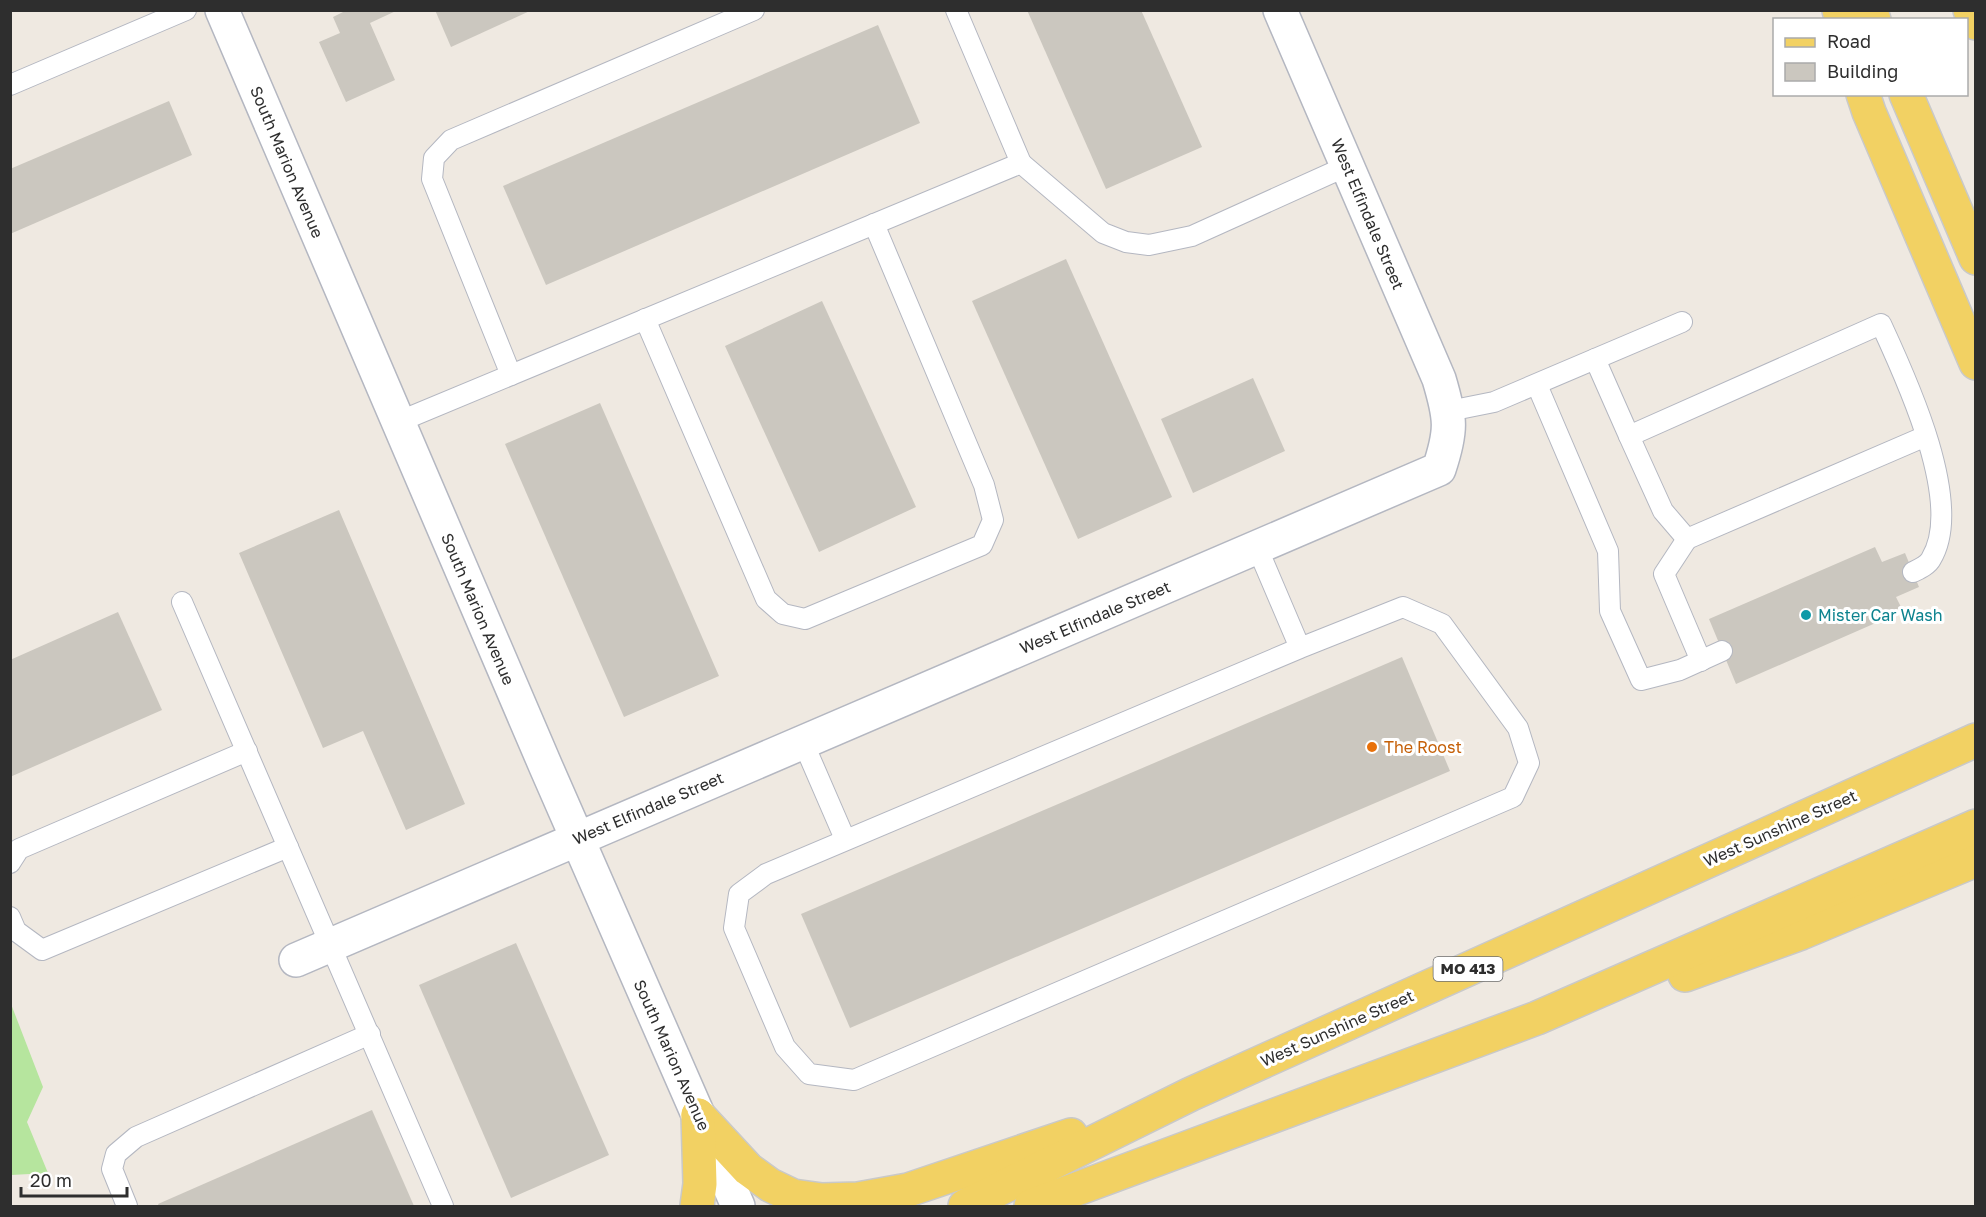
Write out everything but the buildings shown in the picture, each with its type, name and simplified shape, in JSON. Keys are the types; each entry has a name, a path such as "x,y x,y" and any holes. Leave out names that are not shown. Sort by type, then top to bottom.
{"main road":[{"path":"1970,10 1976,23"},
{"path":"1864,96 1976,363"},
{"path":"1907,96 1976,258"},
{"name":"West Sunshine Street","path":"965,1206 1191,1094 1976,740"},
{"path":"1031,1206 1537,1018 1976,826"},
{"path":"1537,1018 1689,974 1801,933 1976,861"},
{"path":"698,1114 748,1168 770,1185 793,1196 822,1200 858,1199 908,1190 1191,1094"},
{"path":"697,1206 700,1174 698,1114"}],"street":[{"name":"South Marion Avenue","path":"222,10 577,839 738,1206"},
{"name":"West Elfindale Street","path":"296,960 1439,469 1448,442 1449,411 1440,380 1280,10"}],"lane":[{"path":"10,85 186,10"},
{"path":"511,375 432,179 434,158 451,140 754,10"},
{"path":"956,10 1021,164 1103,233 1126,242 1149,245 1192,236 1347,166"},
{"path":"398,422 1021,164"},
{"path":"645,319 766,599 783,614 806,619 982,545 993,520 984,485 874,224"},
{"path":"1449,411 1494,402 1682,322"},
{"path":"1629,436 1881,324 1907,381 1926,436 1941,499 1941,534 1931,561 1913,573"},
{"path":"1595,359 1663,511 1687,539"},
{"path":"1537,385 1608,551 1610,611 1641,680 1680,670 1722,651"},
{"path":"1701,661 1664,574 1687,539 1926,436"},
{"path":"1257,547 1300,648"},
{"path":"182,602 443,1206"},
{"path":"1403,607 1442,624 1518,728 1529,763 1513,797 854,1080 809,1074 785,1047 734,928 739,894 766,874 845,839 1300,648 1403,607"},
{"path":"803,742 845,839"},
{"path":"10,863 19,849 246,751"},
{"path":"10,916 16,931 42,950 288,847"},
{"path":"127,1206 112,1169 116,1154 136,1137 370,1034"}],"green space":[{"path":"11,1004 43,1087 27,1122 48,1173 11,1175"}],"place":[{"name":"Mister Car Wash","path":"1806,615"},
{"name":"The Roost","path":"1372,747"}]}
